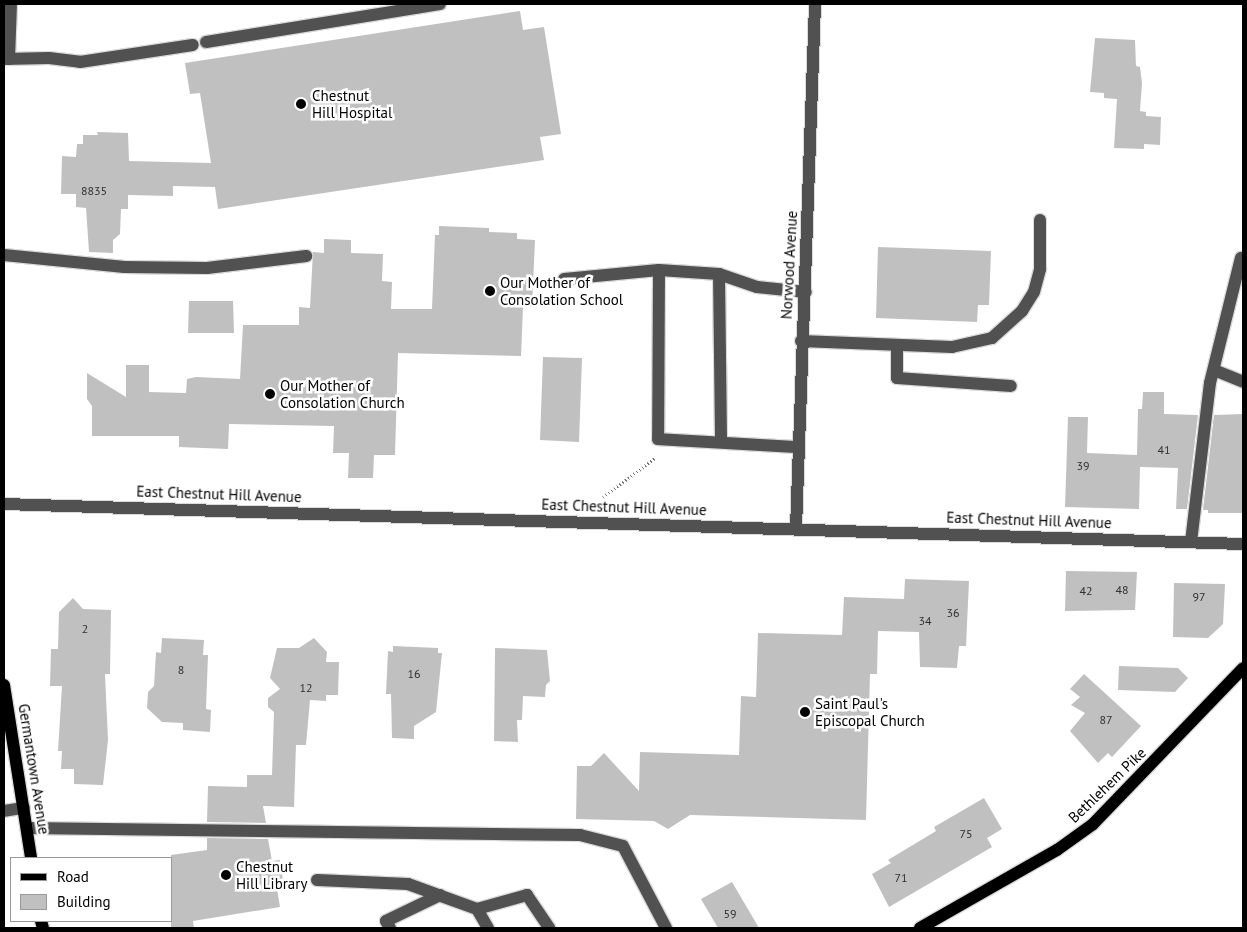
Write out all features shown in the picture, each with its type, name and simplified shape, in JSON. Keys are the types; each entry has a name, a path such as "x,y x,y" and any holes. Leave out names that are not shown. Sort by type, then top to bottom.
{"main road":[{"name":"Bethlehem Pike","path":"920,928 1056,850 1093,824 1243,668"},
{"name":"Germantown Avenue","path":"4,685 32,857"}],"street":[{"path":"10,4 6,59 49,58 80,62 193,45"},
{"path":"206,42 402,7 440,4"},
{"name":"Norwood Avenue","path":"796,528 801,341 806,292 815,4"},
{"path":"801,341 897,345 971,344 992,338 1008,326 1034,292 1040,269 1040,220"},
{"path":"4,255 124,267 198,268 306,256"},
{"path":"1191,542 1214,370 1241,258"},
{"path":"564,279 659,270 719,274 757,287 806,292"},
{"path":"659,270 658,439 721,440 798,447"},
{"path":"719,274 721,440"},
{"path":"897,345 896,378 1012,386"},
{"path":"1214,370 1243,382"},
{"name":"East Chestnut Hill Avenue","path":"4,504 796,528 1243,544"},
{"path":"4,811 24,808"},
{"path":"27,828 580,834 623,846 666,928"},
{"path":"317,880 408,884 477,909 527,895 549,928"},
{"path":"390,928 386,921 440,895"},
{"path":"477,909 488,928"}],"path":[{"path":"603,497 680,440"}],"building":[{"path":"520,11 523,30 544,27 561,134 540,137 544,160 218,209 215,187 173,186 173,196 128,195 128,209 121,209 120,234 113,240 113,253 89,252 86,208 76,207 76,194 61,194 62,156 76,157 77,144 83,144 83,135 98,135 97,132 128,133 129,161 211,163 200,93 190,94 185,63"},
{"path":"1095,38 1135,40 1136,66 1140,67 1142,83 1140,111 1146,112 1146,116 1161,117 1160,145 1144,144 1144,149 1114,148 1117,99 1104,98 1104,93 1090,92"},
{"path":"439,226 489,228 489,232 517,233 517,239 535,240 532,307 523,307 521,356 398,353 395,455 374,455 373,478 348,478 349,453 333,453 334,426 229,424 228,449 179,447 179,436 92,436 92,406 87,399 87,373 126,397 126,365 149,365 149,392 186,393 187,379 196,377 240,379 243,325 299,325 299,307 310,308 313,252 324,253 324,239 351,240 351,253 383,254 382,281 392,282 391,309 432,309 435,235 439,235"},
{"path":"878,247 991,251 989,305 978,305 977,322 876,318"},
{"path":"189,301 233,301 234,333 188,333"},
{"path":"543,357 582,358 579,442 540,440"},
{"path":"1143,392 1164,392 1164,414 1198,415 1187,509 1176,509 1178,468 1140,467 1139,509 1065,507 1068,417 1088,417 1087,453 1137,455 1138,409 1142,409"},
{"path":"1243,414 1243,513 1208,513 1208,510 1203,510 1214,415"},
{"path":"1066,571 1137,572 1135,610 1065,611"},
{"name":"Saint Paul's Episcopal Church","path":"905,579 969,581 966,646 959,646 957,668 920,667 919,632 878,631 877,674 870,674 866,820 690,815 668,829 654,821 576,819 577,766 591,766 604,753 639,791 640,752 739,755 741,696 756,697 758,633 842,635 844,597 904,599"},
{"path":"1174,583 1225,584 1223,624 1208,638 1173,637"},
{"path":"73,598 83,609 111,610 110,674 105,674 108,740 103,785 74,784 74,769 61,769 62,751 58,751 62,686 50,686 51,649 58,649 59,612"},
{"path":"162,638 204,640 203,655 208,655 206,709 211,710 210,732 183,730 183,723 162,722 147,708 148,692 154,686 156,652 161,653"},
{"path":"314,638 327,652 326,662 339,662 338,695 326,695 326,701 310,700 306,745 296,745 294,807 263,806 266,823 207,822 208,786 247,787 247,775 272,775 274,712 268,707 268,698 280,689 270,678 277,648 299,648"},
{"path":"393,646 438,648 438,653 442,653 436,712 414,726 414,739 392,738 391,694 386,694 388,651 393,652"},
{"path":"495,648 547,650 550,681 546,685 545,697 523,696 522,720 517,720 518,742 494,741"},
{"path":"1119,666 1178,668 1188,678 1175,692 1118,690"},
{"path":"1084,674 1141,726 1112,757 1108,753 1098,763 1070,731 1085,713 1071,705 1080,697 1070,689"},
{"path":"984,798 1002,829 987,838 992,847 889,907 872,874 891,863 888,860 936,831 934,827"},
{"name":"Chestnut Hill Library","path":"207,838 268,839 272,861 280,860 284,888 277,889 280,907 193,921 194,928 171,928 171,855 207,850"},
{"path":"732,882 759,928 718,928 701,899"}],"place":[{"name":"Chestnut Hill Hospital","path":"301,104"},
{"name":"Our Mother of Consolation School","path":"490,291"},
{"name":"Our Mother of Consolation Church","path":"270,394"},
{"name":"Saint Paul's Episcopal Church","path":"805,712"},
{"name":"Chestnut Hill Library","path":"226,875"}]}
